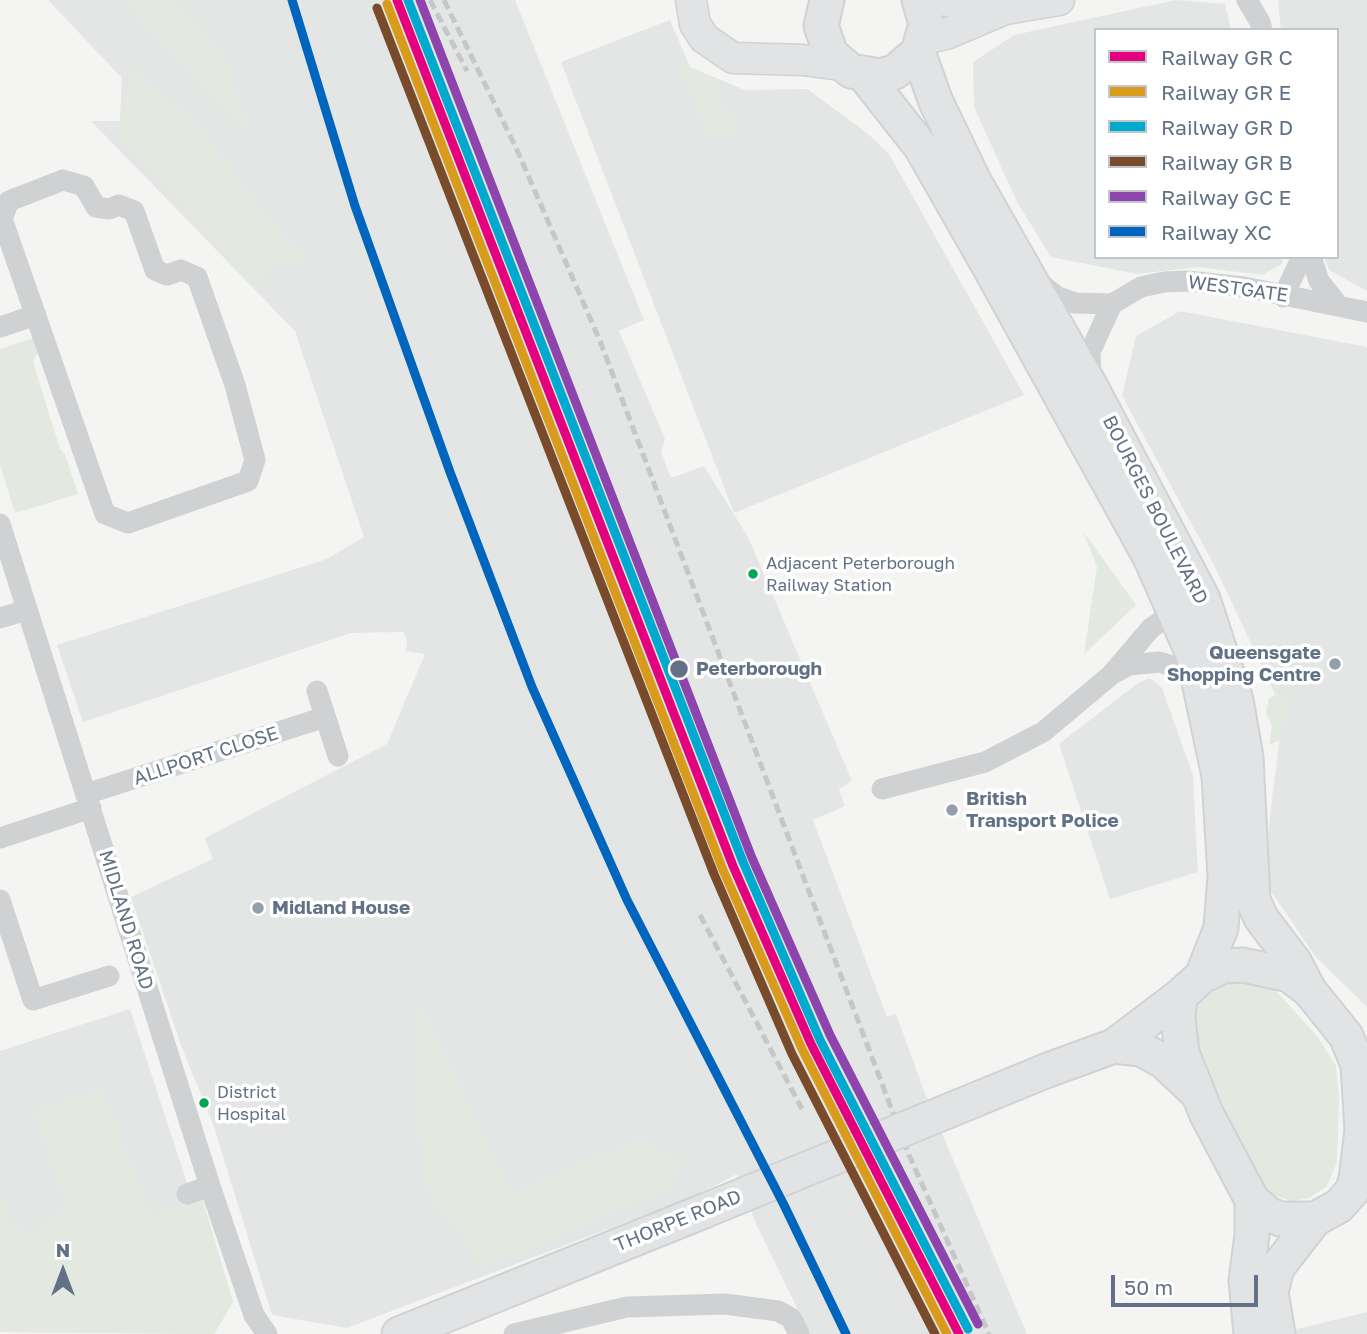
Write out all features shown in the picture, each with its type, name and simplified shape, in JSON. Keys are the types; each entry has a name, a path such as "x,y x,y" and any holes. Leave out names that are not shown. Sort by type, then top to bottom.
{"main road":[{"name":"BOURGES BOULEVARD","path":"919,0 926,24 921,46 936,102 975,183 1092,389 1203,599 1236,699 1246,757 1253,900 1261,918 1295,963 1309,990"},
{"name":"BOURGES BOULEVARD","path":"824,13 827,48 853,71 921,147 1130,520 1193,654 1219,776 1225,876 1221,928 1191,986"},
{"path":"853,71 895,72 921,46"},
{"path":"1278,1334 1270,1292 1277,1268 1340,1208 1352,1191 1359,1163 1362,1101 1358,1065 1346,1036 1309,990 1289,975 1243,965 1223,966 1191,986 1178,1035 1196,1091 1252,1200 1268,1214 1280,1219 1340,1208"},
{"name":"THORPE ROAD","path":"399,1334 1048,1070 1114,1046 1191,986"},
{"path":"1114,1046 1142,1049 1163,1061 1196,1091"},
{"path":"1251,1334 1246,1280 1252,1235 1252,1200"}],"street":[{"path":"691,0 695,24 704,38 733,58 760,61 803,60 853,71"},
{"path":"939,0 1006,9"},
{"path":"921,46 1006,9 1059,0"},
{"path":"1247,0 1262,28"},
{"path":"760,61 824,13"},
{"path":"63,180 84,186 96,207 109,209 119,205 134,211 155,270 167,275 181,270 197,277 234,385 255,460 248,481 128,523 105,514 36,315 2,219 4,197 63,180"},
{"path":"1283,297 1301,259"},
{"path":"1312,259 1319,281 1338,304"},
{"path":"1026,274 1058,297 1075,303 1112,304 1090,352 1092,389"},
{"name":"WESTGATE","path":"1112,304 1142,287 1164,282 1188,281 1244,287 1367,312"},
{"path":"0,327 36,315"},
{"name":"MIDLAND ROAD","path":"0,524 252,1324 267,1334"},
{"path":"0,618 27,610"},
{"path":"882,789 927,780 994,757 1043,732 1111,675 1151,628 1174,612 1204,623 1217,637"},
{"path":"1111,675 1129,665 1159,662 1180,668 1200,687"},
{"path":"317,691 338,756"},
{"name":"ALLPORT CLOSE","path":"0,838 89,801 325,717"},
{"path":"0,900 33,1000 109,976"},
{"path":"187,1194 210,1186"},
{"path":"514,1334 627,1307 726,1304 778,1311 795,1326"}],"shaded area":[{"path":"48,0 515,0 644,320 619,331 665,439 661,452 671,478 704,466 748,537 852,781 839,789 845,806 813,820 887,1017 896,1014 924,1091 1027,1334 810,1334 756,1224 737,1174 697,1195 347,1328 272,1315 213,1124 182,1048 131,897 213,859 205,838 387,744 425,654 406,651 404,632 351,633 83,722 57,645 327,559 364,537 295,331 91,121 120,121 122,78"},
{"path":"121,0 173,0 224,53 251,138"},
{"path":"1176,0 1225,4 1231,28 1094,28 1094,259 1282,259 1282,264 1262,275 1198,267 1137,274 1051,257 1017,202 974,107 973,62 1014,35"},
{"path":"1278,0 1367,0 1367,291 1329,270 1325,259 1339,259 1339,28 1281,28"},
{"path":"670,20 690,67 745,90 807,89 867,133 889,154 1024,395 734,513 561,62"},
{"path":"684,60 689,68 718,82 723,105 743,129 710,140 679,66"},
{"path":"133,70 192,117 280,232 310,261 276,263 257,284 118,139"},
{"path":"1180,311 1367,347 1367,1007 1315,956 1267,885 1269,825 1283,711 1214,565 1122,396 1136,336"},
{"path":"33,338 38,352 33,362 60,449 65,454 78,494 15,513 0,464 0,349"},
{"path":"1083,531 1136,605 1084,654 1097,567"},
{"path":"1150,678 1162,688 1193,775 1198,872 1110,899 1059,744 1138,683"},
{"path":"1280,693 1289,696 1281,740 1269,745 1272,725 1266,713 1269,698"},
{"path":"1224,980 1266,980 1318,1037 1336,1066 1339,1097 1337,1162 1327,1186 1309,1198 1292,1201 1272,1195 1259,1181 1198,1059 1191,1006 1198,994"},
{"path":"423,1007 511,1192 642,1138 681,1162 672,1187 483,1269 462,1233 432,1206 417,1127 416,1010"},
{"path":"130,1009 188,1186 202,1198 233,1302 214,1334 0,1332 0,1051"},
{"path":"103,1089 151,1216 202,1198 233,1302 214,1334 0,1332 0,1189 11,1224 20,1222 24,1233 47,1226 44,1216 66,1209 35,1111"},
{"path":"1367,1312 1367,1334 1290,1334 1289,1331"}],"railway":[{"path":"430,0 467,71"},
{"path":"444,0 517,150 600,341 909,1155 989,1334"},
{"path":"700,915 802,1109"}],"transit line":[{"path":"397,0 733,866 811,1044 959,1334"},
{"path":"408,0 743,862 820,1040 968,1329"},
{"path":"420,0 752,858 830,1035 978,1324"},
{"path":"387,4 723,870 802,1049 947,1334"},
{"path":"377,8 714,874 792,1054 935,1334"}],"rail line":[{"name":"XC","path":"292,0 355,206 450,472 532,687 627,900 784,1205 846,1334"}],"place":[{"name":"Adjacent Peterborough Railway Station","path":"753,574"},
{"name":"Queensgate Shopping Centre","path":"1335,664"},
{"name":"Peterborough","path":"679,669"},
{"name":"British Transport Police","path":"952,810"},
{"name":"Midland House","path":"258,908"},
{"name":"District Hospital","path":"204,1103"}]}
